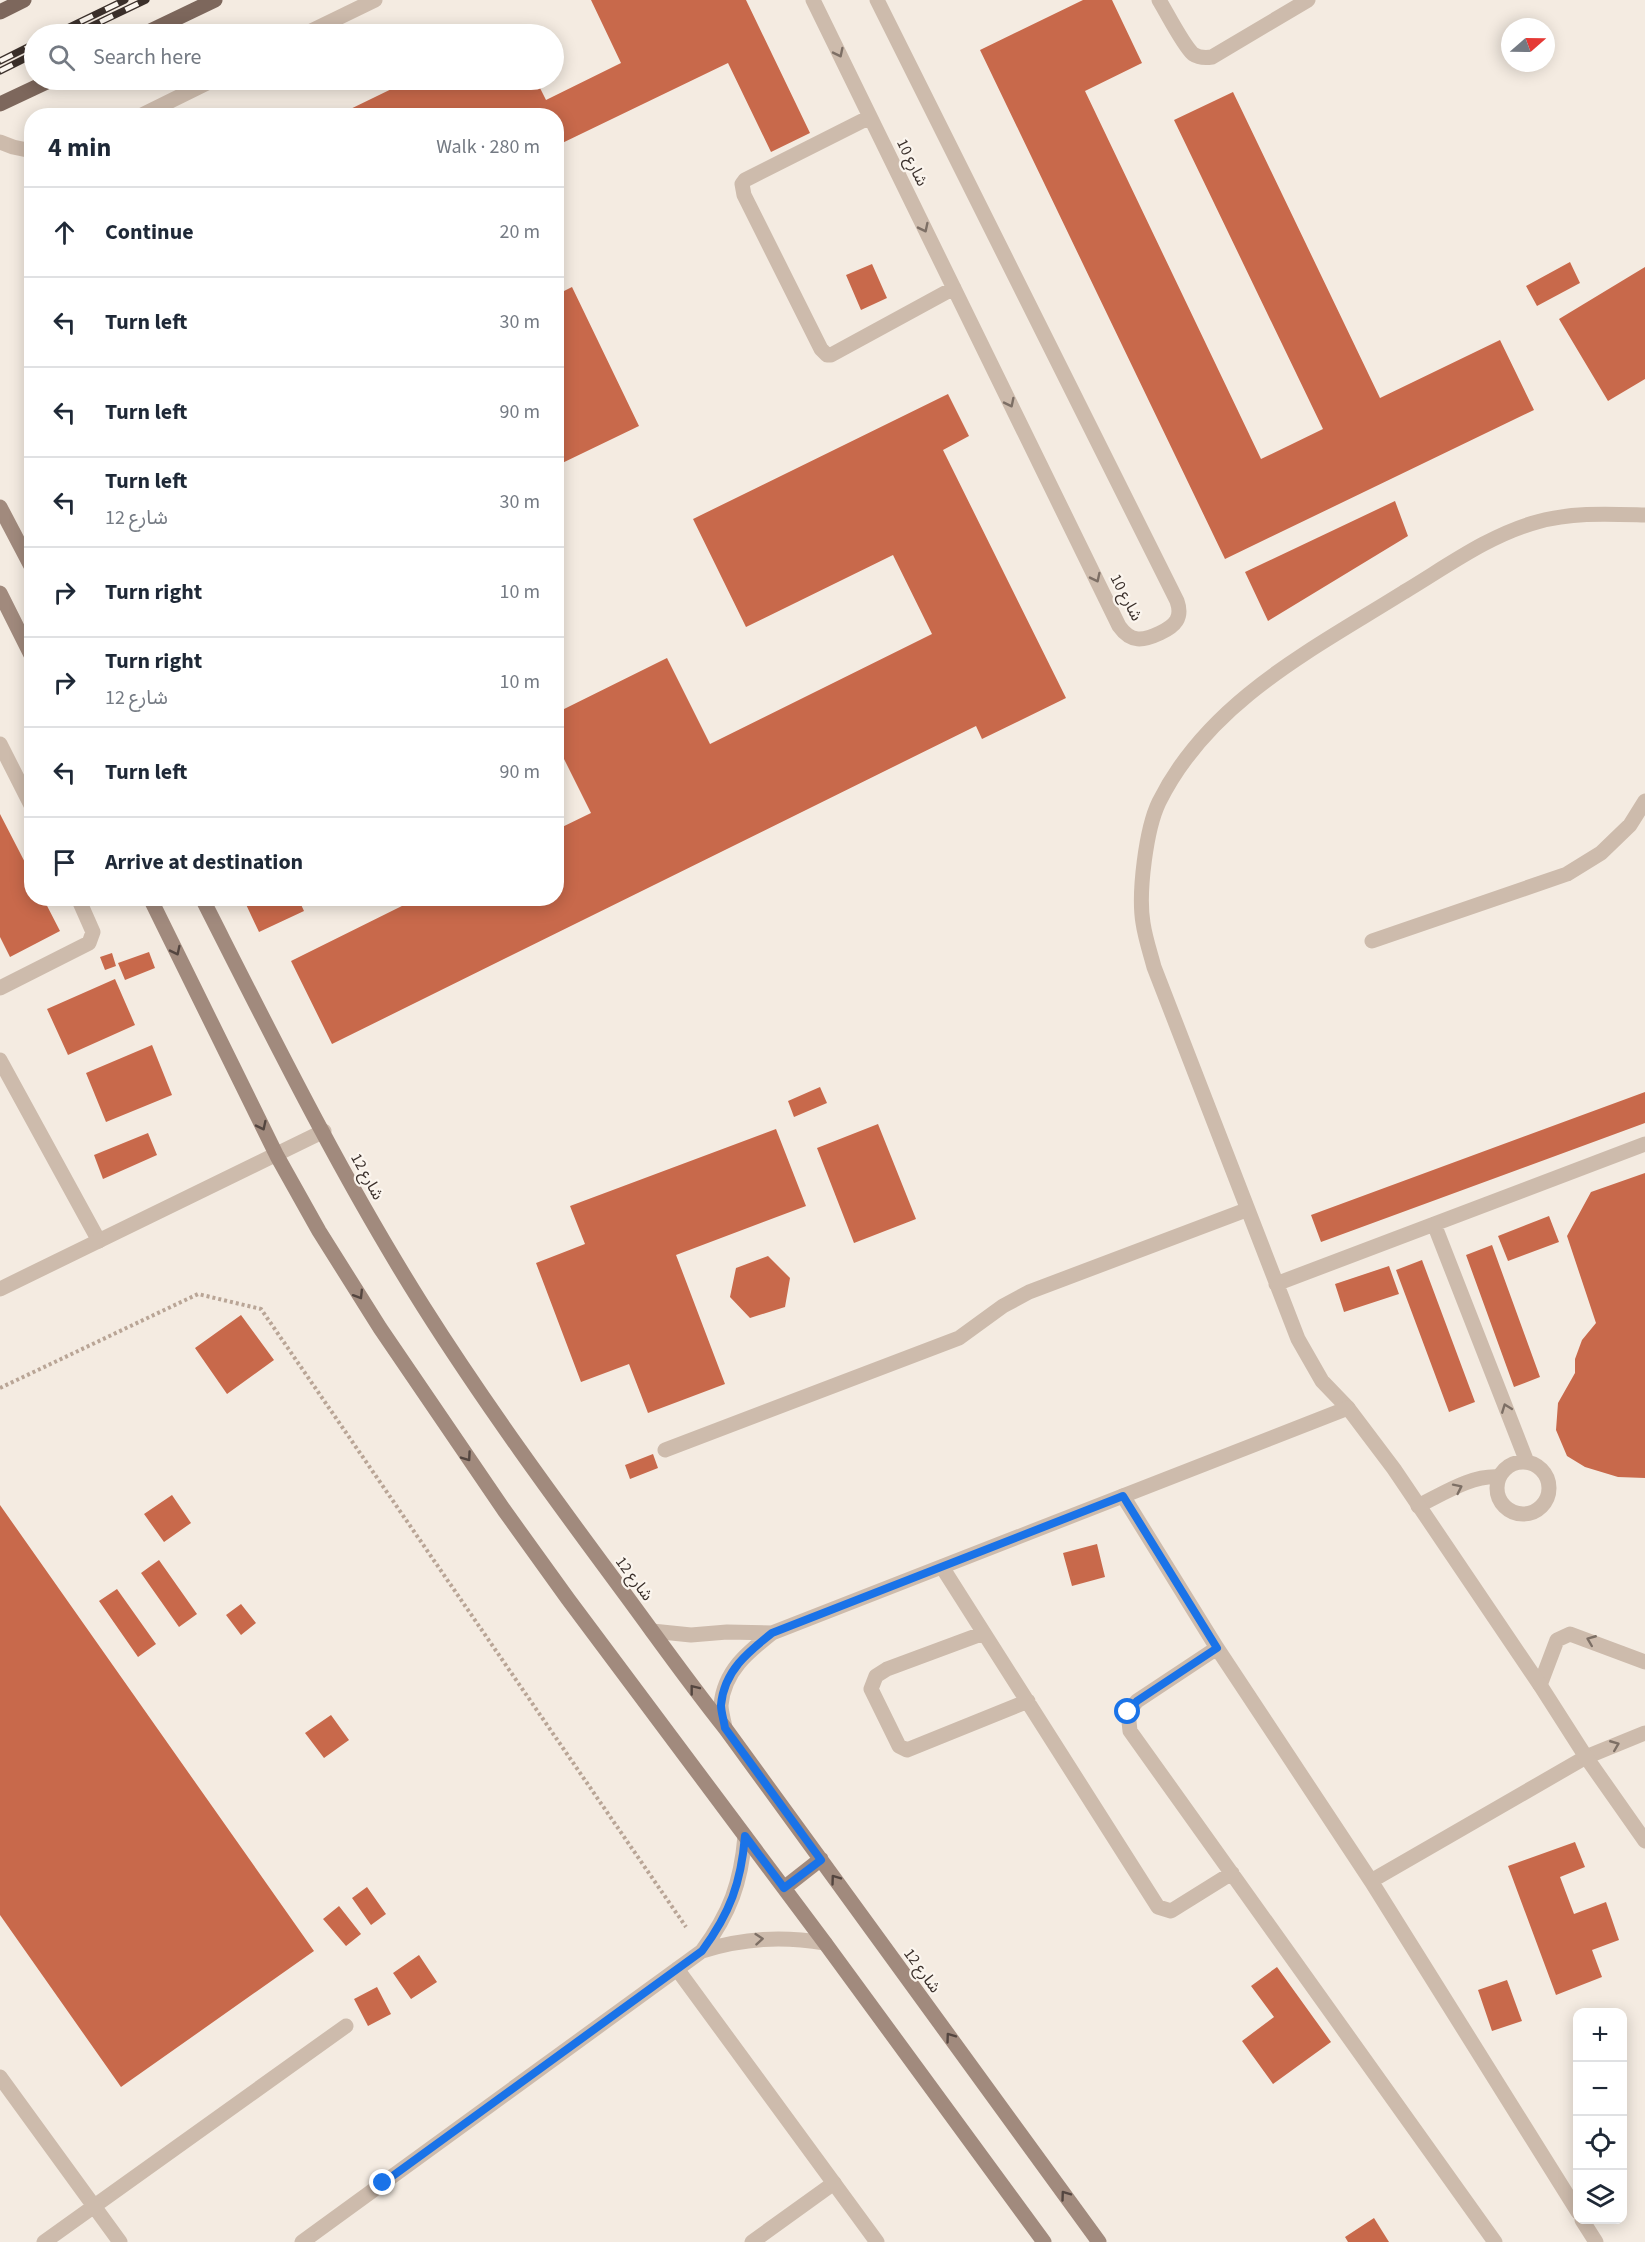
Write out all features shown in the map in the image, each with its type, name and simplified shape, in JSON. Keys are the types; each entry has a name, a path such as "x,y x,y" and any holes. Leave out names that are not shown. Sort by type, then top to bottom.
{"main road":[{"path":"0,12 24,0"},
{"path":"165,24 215,0"},
{"path":"0,104 30,90"}],"street":[{"path":"326,24 375,0"},
{"name":"شارع 10","path":"813,0 1119,626 1130,638 1145,640 1174,625 1179,618 1180,609 1177,601 877,0"},
{"path":"1159,0 1187,46 1193,54 1202,58 1212,57 1308,0"},
{"path":"165,108 196,90"},
{"path":"870,117 750,177 742,184 744,195 826,355 831,356 954,288"},
{"path":"0,141 24,149"},
{"path":"0,507 24,553"},
{"path":"1645,515 1591,513 1536,522 1485,543 1279,669 1228,711 1188,754 1158,804 1143,861 1142,921 1154,967 1246,1210 1308,1360 1322,1381 1348,1408 1395,1469 1586,1757 1645,1841"},
{"path":"0,593 24,641"},
{"path":"0,744 24,791"},
{"path":"1372,941 1567,874 1601,853 1630,825 1645,801"},
{"path":"0,988 89,943 93,932 82,906"},
{"path":"154,906 277,1156 319,1231 380,1328 454,1438 568,1599 825,1942 1044,2242"},
{"name":"شارع 12","path":"206,906 364,1206 422,1305 485,1401 551,1495 677,1667 725,1728 1099,2242"},
{"path":"0,1059 99,1241"},
{"path":"0,1289 277,1156 324,1131"},
{"path":"1276,1284 1645,1144"},
{"path":"664,1450 959,1338 1003,1306 1029,1292 1246,1210"},
{"path":"1434,1224 1527,1462"},
{"path":"725,1728 721,1705 735,1665 772,1633 1348,1408"},
{"path":"1527,1462 1538,1467 1546,1476 1549,1487 1547,1499 1540,1508 1530,1514 1518,1514 1507,1509 1500,1500 1497,1489 1499,1478 1506,1468 1515,1463 1527,1462"},
{"path":"1418,1506 1471,1481 1490,1477 1499,1478"},
{"path":"1123,1496 1217,1648 1371,1881 1573,2204"},
{"path":"942,1567 1158,1907 1171,1911 1232,1873"},
{"path":"652,1631 692,1635 772,1633"},
{"path":"984,1633 887,1669 876,1676 871,1689 899,1746 908,1750 1028,1701"},
{"path":"1540,1685 1557,1640 1570,1634 1645,1662"},
{"path":"1217,1648 1137,1701 1128,1712 1130,1731 1495,2242"},
{"path":"1371,1881 1586,1757 1645,1733"},
{"path":"702,1951 730,1907 738,1884 745,1836"},
{"path":"784,1888 821,1860"},
{"path":"302,2242 702,1951 752,1939 801,1939 825,1942"},
{"path":"677,1969 877,2242"},
{"path":"44,2242 346,2026"},
{"path":"0,2077 120,2242"},
{"path":"752,2242 834,2183"},
{"path":"1585,2224 1596,2242"}],"path":[{"path":"0,1388 198,1294 261,1309 702,1951"}],"building":[{"path":"591,0 746,0 810,133 771,152 728,63 564,142 564,108 352,108 389,90 541,90 546,100 621,63"},
{"path":"1083,0 1112,0 1142,63 1085,91 1261,459 1323,429 1174,120 1233,92 1380,398 1500,340 1534,410 1225,559 980,50"},
{"path":"1570,262 1580,283 1537,306 1526,286"},
{"path":"872,264 887,298 861,310 846,275"},
{"path":"1645,267 1645,379 1608,401 1559,319"},
{"path":"572,287 639,426 564,462 564,291"},
{"path":"948,394 969,436 943,450 1066,698 982,739 976,726 332,1044 291,961 402,906 564,906 564,826 591,813 564,759 564,709 667,658 710,744 932,634 893,555 746,627 693,519"},
{"path":"1395,501 1408,536 1268,621 1245,572"},
{"path":"0,814 24,860 24,906 47,906 60,931 10,957 0,937"},
{"path":"247,906 302,906 304,911 259,932"},
{"path":"149,952 155,968 125,980 118,963"},
{"path":"112,953 116,966 105,970 100,957"},
{"path":"115,979 135,1025 68,1055 47,1009"},
{"path":"152,1045 172,1095 106,1122 86,1073"},
{"path":"820,1087 827,1103 794,1117 788,1101"},
{"path":"1645,1092 1645,1123 1321,1242 1311,1215"},
{"path":"878,1124 916,1219 854,1243 817,1148"},
{"path":"776,1129 806,1206 676,1255 725,1384 648,1413 629,1364 581,1382 536,1263 585,1244 570,1206"},
{"path":"148,1133 157,1155 103,1179 94,1155"},
{"path":"1645,1173 1645,1478 1618,1477 1585,1467 1567,1456 1556,1430 1558,1403 1575,1373 1575,1359 1582,1340 1596,1323 1567,1236 1591,1192"},
{"path":"1549,1216 1559,1242 1508,1261 1498,1236"},
{"path":"1492,1245 1540,1377 1514,1387 1466,1255"},
{"path":"768,1256 790,1278 785,1307 750,1318 730,1297 736,1268"},
{"path":"1422,1260 1475,1402 1449,1412 1396,1270"},
{"path":"1389,1266 1399,1294 1344,1312 1335,1284"},
{"path":"241,1315 274,1360 227,1394 195,1348"},
{"path":"653,1454 658,1468 630,1479 625,1465"},
{"path":"172,1495 191,1523 164,1542 144,1514"},
{"path":"0,1505 314,1951 121,2087 0,1915"},
{"path":"1097,1544 1105,1577 1072,1586 1063,1553"},
{"path":"159,1560 197,1614 179,1627 141,1573"},
{"path":"117,1589 156,1644 138,1657 99,1601"},
{"path":"241,1604 256,1623 241,1635 226,1615"},
{"path":"331,1715 349,1740 324,1758 305,1733"},
{"path":"1575,1842 1585,1867 1560,1877 1574,1914 1606,1902 1619,1940 1592,1950 1602,1977 1556,1995 1508,1866"},
{"path":"367,1887 386,1914 371,1925 352,1898"},
{"path":"339,1906 361,1934 346,1946 323,1919"},
{"path":"419,1955 437,1982 411,1999 393,1973"},
{"path":"1277,1967 1331,2042 1273,2084 1242,2041 1274,2017 1251,1986"},
{"path":"1507,1980 1522,2021 1492,2031 1478,1990"},
{"path":"377,1987 391,2014 368,2026 354,1999"},
{"path":"1374,2218 1389,2242 1348,2242 1345,2237"}],"railway":[{"path":"76,24 125,0"},
{"path":"96,24 146,0"},
{"path":"0,61 24,49"},
{"path":"0,71 24,59"}],"route":[{"path":"383,2183 702,1951 730,1907 738,1884 745,1836 784,1888 821,1860 725,1728 721,1705 727,1682 735,1665 772,1633 1123,1496 1217,1648 1137,1701 1128,1712"}]}
